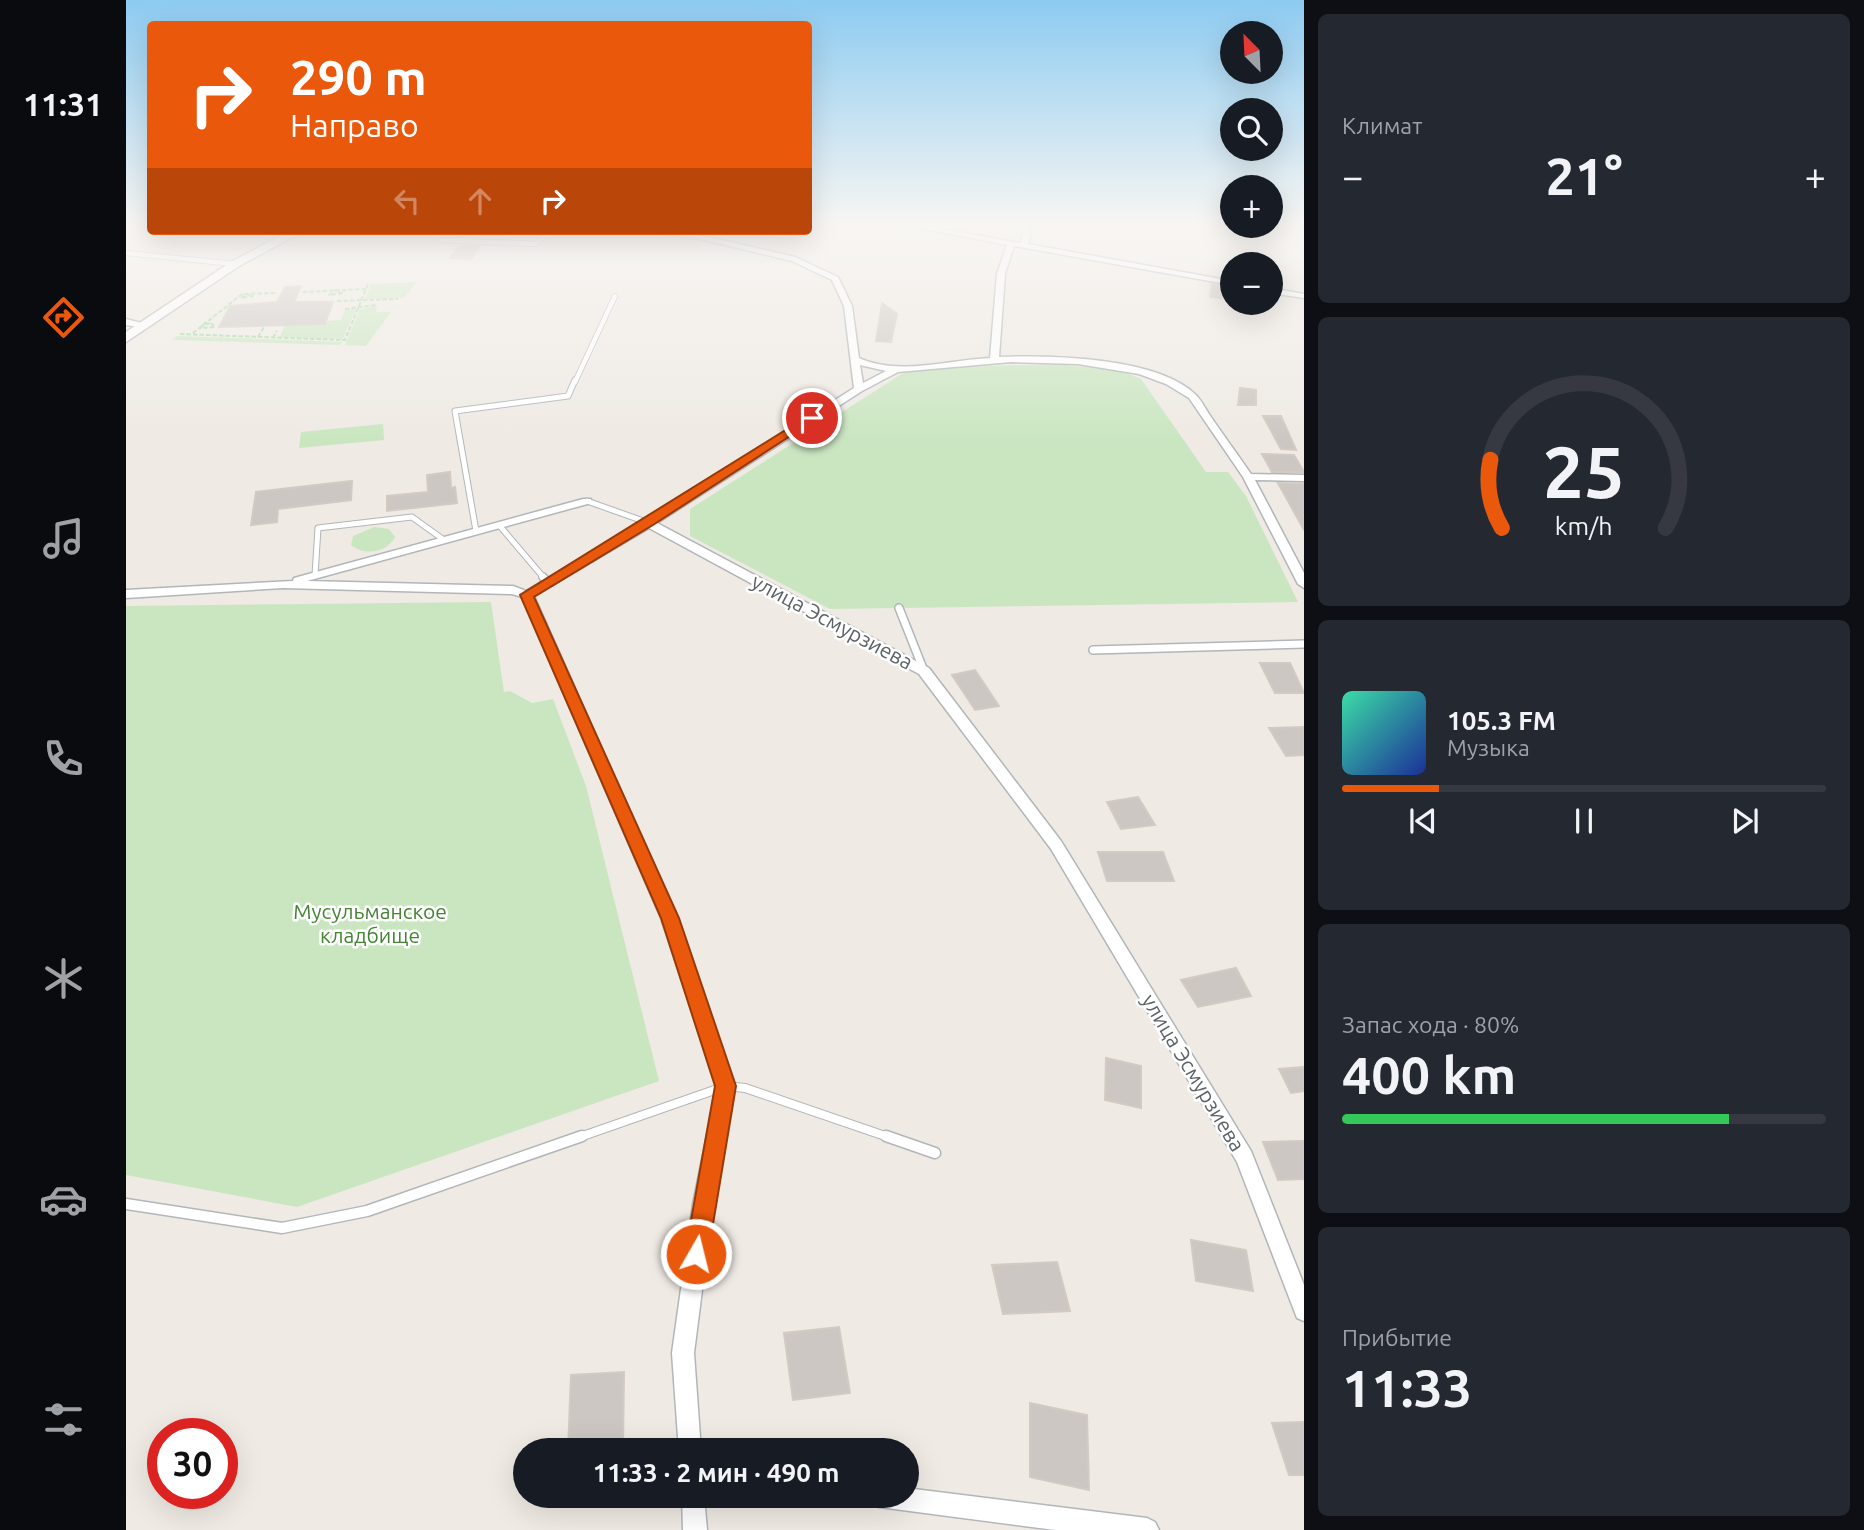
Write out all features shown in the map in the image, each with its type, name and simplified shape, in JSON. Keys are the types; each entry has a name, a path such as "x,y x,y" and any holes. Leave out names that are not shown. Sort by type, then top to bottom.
{"street":[{"path":"126,338 187,296"},
{"path":"843,296 848,306 859,388"},
{"path":"994,359 999,296"},
{"path":"126,322 145,325"},
{"path":"855,359 872,367 895,370 994,359 1063,360 1127,369 1161,377 1181,386 1192,396 1248,477 1304,584"},
{"path":"527,595 649,523 859,388 895,370"},
{"path":"1248,477 1304,478"},
{"path":"283,584 587,501"},
{"name":"улица Эсмурзиева","path":"649,523 924,671 1056,845 1244,1157 1304,1311"},
{"path":"126,594 283,584 513,590 527,595 670,918 726,1086 703,1204 683,1353 689,1438"},
{"path":"919,1501 1147,1530"},
{"path":"694,1508 695,1530"}],"lane":[{"path":"476,531 455,411 568,396 615,296"},
{"path":"587,501 649,523"},
{"path":"315,575 318,527 412,517 444,540"},
{"path":"499,525 548,583"},
{"path":"899,608 924,671"},
{"path":"1093,650 1304,644"},
{"path":"126,1203 282,1228 294,1226 367,1211 726,1086 746,1088 935,1153"}],"path":[{"path":"191,335 239,296"},
{"path":"180,334 345,341 363,296"},
{"path":"337,301 398,299"},
{"path":"345,309 376,305"},
{"path":"206,316 216,315"},
{"path":"258,337 264,327"},
{"path":"273,338 277,331"}],"green space":[{"path":"366,296 405,296 404,298 365,299"},
{"path":"377,306 376,312 391,312 366,346 345,345 360,309"},
{"path":"356,309 343,339 280,337 285,325 325,324 327,321 341,320 345,310"},
{"path":"177,336 342,342 340,345 172,340"},
{"path":"1066,365 1122,371 1141,379 1206,472 1228,472 1246,496 1298,602 830,609 690,536 690,509 908,370"},
{"path":"383,424 384,440 299,448 301,432"},
{"path":"374,527 389,529 395,537 387,547 369,552 351,545 353,536"},
{"name":"Мусульманское кладбище","path":"491,602 504,692 510,691 532,703 553,699 586,786 659,1081 297,1207 126,1175 126,606"}],"building":[{"path":"280,296 296,296 294,302 333,302 325,324 219,327 230,306 277,302"},
{"path":"882,303 897,314 891,342 876,341"},
{"path":"1240,388 1256,390 1256,405 1238,405"},
{"path":"1263,416 1281,416 1296,450 1281,449"},
{"path":"1262,454 1294,455 1304,472 1272,472"},
{"path":"450,472 451,488 455,487 457,503 387,511 387,496 428,492 427,475"},
{"path":"352,481 351,500 278,509 277,522 251,525 256,492"},
{"path":"1278,483 1304,484 1304,530"},
{"path":"1260,663 1290,663 1304,693 1275,693"},
{"path":"975,670 999,706 975,710 952,675"},
{"path":"1304,727 1304,755 1286,756 1269,728"},
{"path":"1138,797 1155,825 1121,829 1107,802"},
{"path":"1098,852 1163,852 1174,881 1107,881"},
{"path":"1236,968 1251,996 1198,1007 1181,980"},
{"path":"1106,1058 1141,1066 1141,1108 1105,1100"},
{"path":"1304,1067 1304,1091 1291,1093 1279,1069"},
{"path":"1304,1141 1304,1179 1278,1180 1263,1142"},
{"path":"1191,1240 1246,1250 1253,1291 1196,1281"},
{"path":"1057,1262 1070,1311 1003,1314 992,1265"},
{"path":"839,1327 850,1393 793,1400 784,1333"},
{"path":"624,1372 623,1438 568,1438 571,1375"},
{"path":"1030,1403 1087,1415 1089,1490 1030,1477"},
{"path":"1304,1422 1304,1475 1289,1475 1272,1423"}],"route":[{"path":"696,1254 726,1086 670,918 527,595 649,523 812,418"}]}
